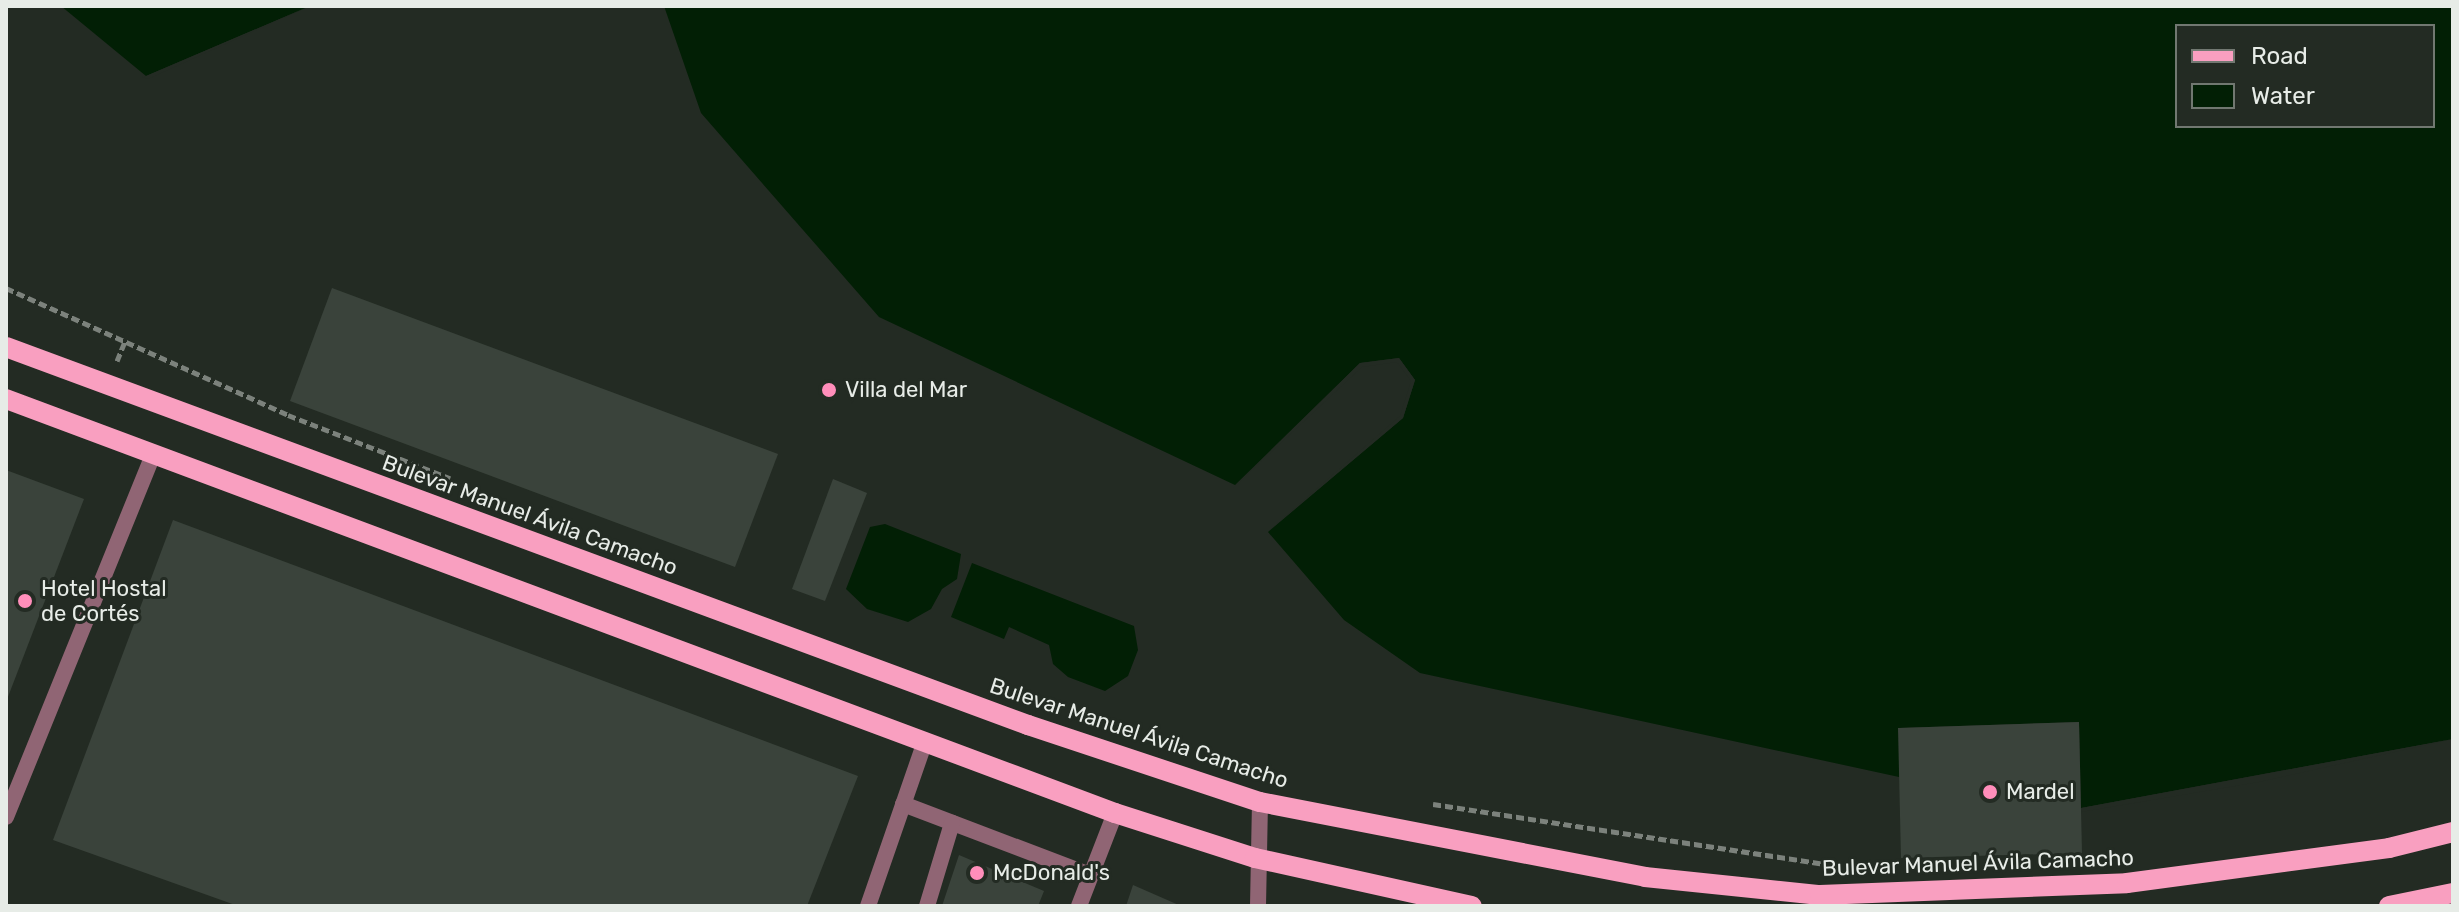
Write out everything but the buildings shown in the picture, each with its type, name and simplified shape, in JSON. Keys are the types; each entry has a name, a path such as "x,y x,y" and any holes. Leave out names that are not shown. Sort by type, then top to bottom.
{"main road":[{"name":"Bulevar Manuel Ávila Camacho","path":"6,347 1028,725 1260,802 1645,877 1820,895 2127,883 2374,850 2453,832"},
{"path":"6,399 152,457 1115,813 1255,858 1472,906"},
{"path":"2389,906 2451,898"}],"street":[{"path":"6,817 152,457"},
{"path":"868,906 925,741"},
{"path":"1258,906 1255,858 1260,802"},
{"path":"903,804 1090,875"},
{"path":"1079,906 1115,813"},
{"path":"927,906 952,823"}],"path":[{"path":"6,288 288,415 464,483"},
{"path":"1422,802 1839,864"}],"water":[{"path":"61,6 310,6 146,76"},
{"path":"664,6 2453,6 2453,739 2081,808 2079,722 1899,728 1899,777 1420,673 1344,620 1268,532 1403,418 1415,380 1399,358 1360,363 1235,485 879,317 701,113"},
{"path":"885,524 961,554 957,579 942,589 931,609 908,622 867,609 846,589 870,527"},
{"path":"972,563 1134,626 1138,650 1128,676 1105,691 1068,677 1053,664 1049,645 1009,627 1004,639 951,617"}],"pier":[{"path":"310,6 148,79 142,77 146,76"},
{"path":"1399,358 1415,380 1403,418 1265,534 1400,416 1411,381 1397,362 1362,367 1233,488 1360,363"},
{"path":"2453,739 2259,782 2081,812 2081,808"}],"place":[{"name":"Villa del Mar","path":"829,390"},
{"name":"Hotel Hostal de Cortés","path":"25,601"},
{"name":"Mardel","path":"1990,792"},
{"name":"McDonald's","path":"977,873"}]}
